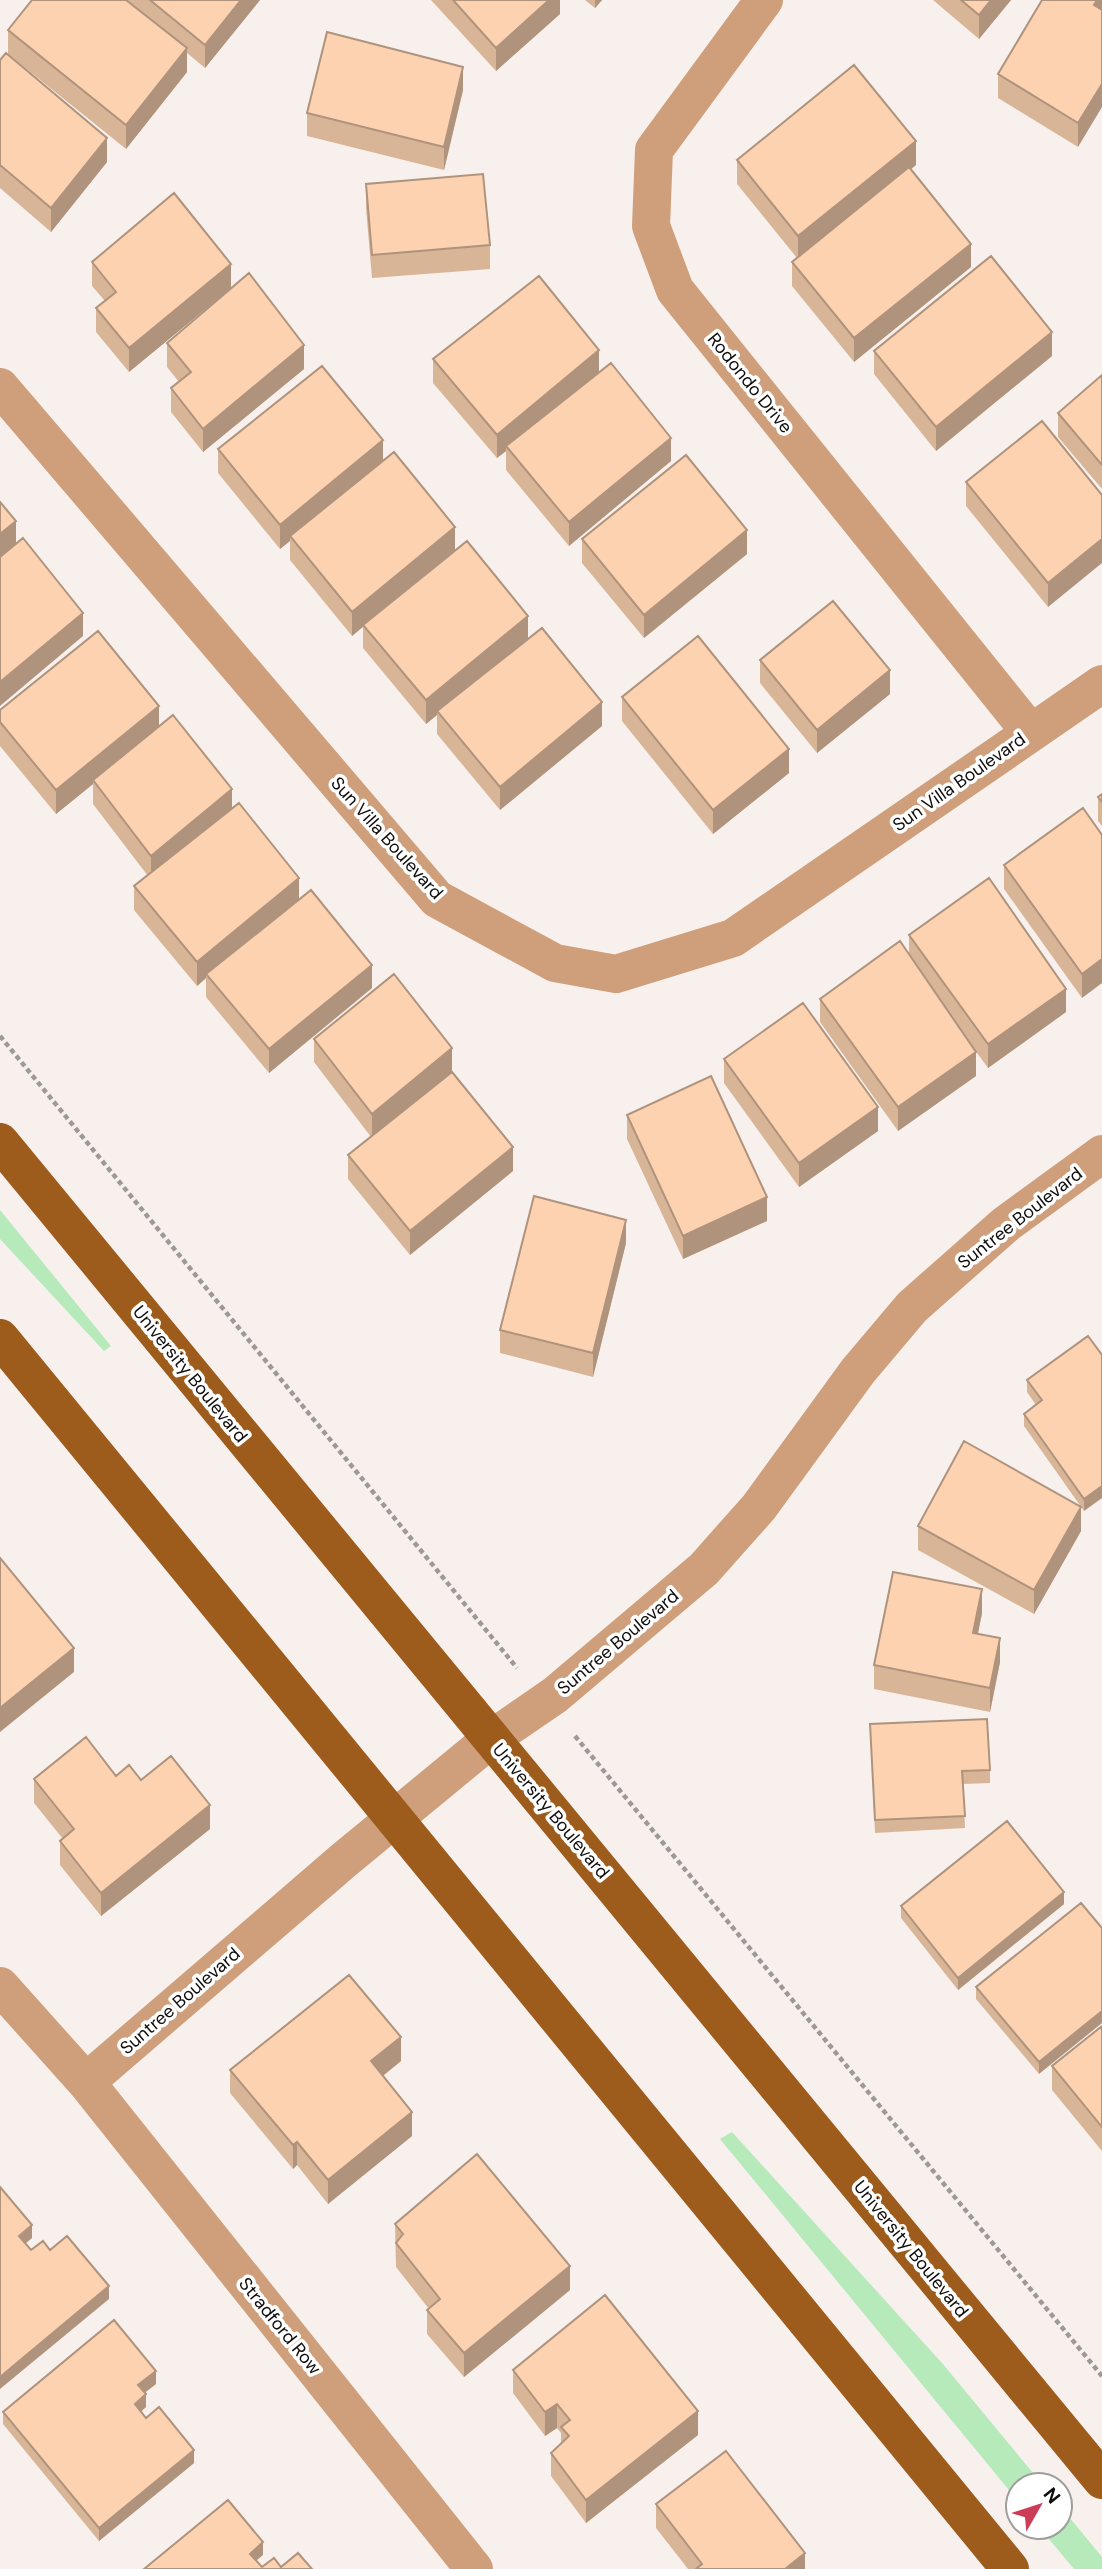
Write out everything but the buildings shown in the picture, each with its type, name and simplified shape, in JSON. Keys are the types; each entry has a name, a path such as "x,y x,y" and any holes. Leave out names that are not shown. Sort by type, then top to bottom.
{"main road":[{"name":"University Boulevard","path":"0,1142 1102,2480"},
{"path":"0,1338 1010,2569"}],"street":[{"name":"Rodondo Drive","path":"764,0 654,149 651,226 675,290 1031,733"},
{"name":"Sun Villa Boulevard","path":"0,387 437,899 555,963 616,974 733,938 1102,684"},
{"name":"Suntree Boulevard","path":"86,2082 491,1739 555,1695 704,1569 759,1507 858,1371 912,1307 1006,1224 1102,1154"},
{"name":"Stradford Row","path":"0,1986 86,2082 474,2569"}],"path":[{"path":"0,1036 489,1635"},
{"path":"593,1758 1102,2376"}],"green space":[{"path":"0,1210 111,1346 104,1351 0,1239"},
{"path":"732,2132 942,2363 1031,2471 1004,2471 1004,2484 720,2139"},
{"path":"1074,2523 1102,2557 1102,2569 1074,2569 1051,2541 1074,2541"}]}
